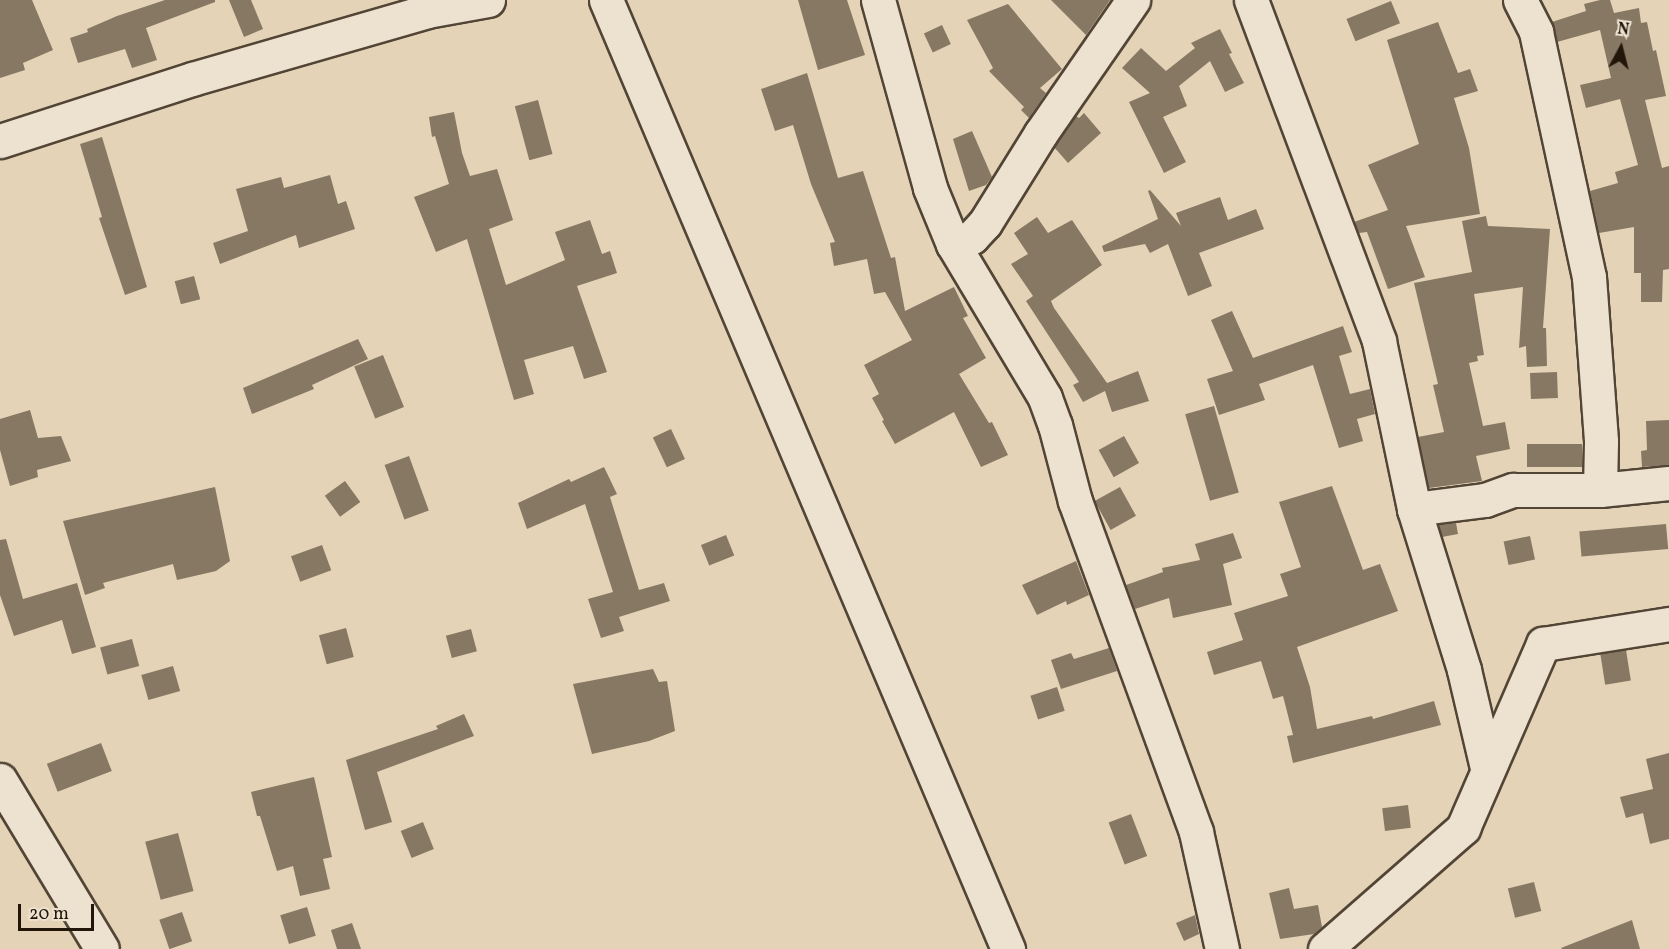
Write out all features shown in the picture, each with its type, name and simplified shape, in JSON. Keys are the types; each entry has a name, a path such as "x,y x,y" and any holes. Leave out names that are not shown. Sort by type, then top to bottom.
{"street":[{"path":"0,141 192,79 416,14 488,0"},
{"path":"606,0 1008,949"},
{"path":"878,0 930,188 953,244 1045,398 1055,425 1075,501 1196,832 1222,949"},
{"path":"953,244 972,237 986,223 1048,124 1133,0"},
{"path":"1251,0 1379,341 1414,509 1464,670 1487,768"},
{"path":"1520,0 1536,32 1590,277 1601,442 1600,490"},
{"path":"1414,509 1485,500 1513,490 1600,490 1669,483"},
{"path":"1325,949 1463,828 1487,768 1543,644 1669,624"},
{"path":"0,780 102,949"}],"building":[{"path":"0,0 32,0 53,50 23,63 25,70 0,78"},
{"path":"165,0 215,0 215,2 146,28 157,60 132,68 125,49 78,63 70,38 88,32 87,29 117,16"},
{"path":"229,0 251,0 263,29 244,37"},
{"path":"798,0 847,0 865,55 818,70"},
{"path":"1051,0 1110,0 1086,35"},
{"path":"1610,0 1614,13 1639,8 1641,23 1647,22 1653,51 1656,50 1666,96 1645,100 1662,168 1669,166 1669,269 1663,270 1662,302 1641,302 1641,273 1634,273 1634,227 1599,233 1590,191 1618,183 1615,172 1638,165 1620,99 1586,108 1580,85 1611,78 1600,30 1557,42 1552,22 1586,11 1584,4"},
{"path":"1391,1 1400,23 1355,41 1346,19"},
{"path":"1008,4 1062,69 1040,88 1046,93 1029,118 1021,110 1024,107 989,71 993,68 967,20"},
{"path":"1438,22 1458,73 1470,69 1478,91 1454,98 1469,148 1480,214 1406,226 1425,277 1388,289 1367,232 1359,233 1354,222 1388,210 1368,165 1419,144 1387,40"},
{"path":"942,25 951,44 933,52 924,33"},
{"path":"1220,29 1232,53 1229,54 1244,83 1225,92 1210,61 1179,86 1187,106 1163,117 1186,162 1164,173 1129,102 1150,93 1122,68 1141,48 1166,71 1195,48 1191,43"},
{"path":"807,73 838,178 863,171 891,258 895,257 905,311 954,287 968,316 963,318 986,358 959,374 989,423 992,422 1008,455 981,467 954,412 895,444 882,421 884,420 872,398 879,394 864,365 912,340 885,292 874,294 867,259 834,266 830,243 835,242 811,184 793,125 775,131 761,89"},
{"path":"538,100 552,154 529,160 515,106"},
{"path":"454,112 462,153 470,176 497,169 513,220 489,229 506,285 565,260 555,232 590,220 602,254 610,251 617,273 577,286 607,372 584,379 573,346 524,360 534,394 514,400 467,239 436,252 414,197 449,184 435,136 432,137 429,117"},
{"path":"1084,113 1101,133 1068,163 1054,147 1076,116 1079,118"},
{"path":"972,131 992,177 986,185 969,191 953,139"},
{"path":"102,137 147,287 125,295 99,218 102,217 80,144"},
{"path":"330,175 338,204 346,201 355,229 299,248 296,235 220,264 213,243 248,231 236,189 281,177 284,188"},
{"path":"1150,190 1181,226 1176,213 1220,197 1228,220 1256,209 1264,229 1199,253 1212,286 1188,296 1168,244 1150,253 1145,244 1104,252 1102,246 1158,219 1148,191"},
{"path":"1486,216 1488,226 1550,229 1543,328 1546,328 1547,366 1527,367 1526,346 1519,348 1523,287 1474,294 1484,355 1477,356 1478,361 1469,363 1483,426 1505,422 1510,449 1476,456 1482,481 1429,488 1418,437 1444,432 1433,385 1438,384 1414,283 1472,272 1462,221"},
{"path":"1037,217 1048,233 1072,220 1102,265 1051,301 1054,308 1107,383 1138,371 1149,401 1112,412 1105,391 1083,402 1073,385 1079,382 1026,301 1033,296 1011,264 1028,254 1014,233"},
{"path":"194,276 200,299 181,304 175,281"},
{"path":"1232,311 1253,358 1343,326 1352,352 1339,356 1350,394 1370,389 1375,414 1357,419 1363,441 1339,448 1313,365 1259,384 1265,400 1219,415 1207,379 1233,371 1211,320"},
{"path":"358,339 368,359 312,385 314,389 252,414 243,388"},
{"path":"383,355 404,407 375,419 354,367"},
{"path":"1557,372 1558,398 1531,399 1530,373"},
{"path":"1214,406 1239,493 1210,501 1185,414"},
{"path":"30,410 38,438 61,436 71,461 37,470 38,477 10,486 0,450 0,419"},
{"path":"1669,420 1669,465 1642,467 1641,451 1647,450 1646,421"},
{"path":"671,429 685,459 667,467 653,437"},
{"path":"1124,436 1139,463 1114,477 1099,450"},
{"path":"1527,444 1582,444 1582,467 1527,467"},
{"path":"409,456 429,511 404,519 385,465"},
{"path":"604,467 617,494 610,497 639,590 664,583 670,601 619,617 624,631 601,638 588,599 613,592 585,504 527,529 518,503 569,479 571,482"},
{"path":"345,481 360,502 340,517 325,496"},
{"path":"1332,486 1363,570 1380,564 1398,611 1297,647 1310,687 1317,729 1372,716 1373,719 1434,701 1441,725 1293,763 1287,736 1293,735 1283,696 1273,699 1261,661 1214,675 1207,652 1243,640 1234,613 1288,596 1280,574 1301,567 1279,502"},
{"path":"215,487 230,561 216,571 177,580 173,564 103,583 105,588 85,595 63,521"},
{"path":"1120,487 1136,516 1111,530 1095,501"},
{"path":"1456,523 1458,534 1442,537 1439,525"},
{"path":"1666,524 1668,549 1582,556 1579,532"},
{"path":"1233,533 1242,558 1223,564 1232,605 1173,618 1169,598 1135,609 1126,585 1163,572 1162,568 1200,560 1195,544"},
{"path":"726,535 734,555 709,566 701,545"},
{"path":"1530,536 1535,559 1509,565 1504,542"},
{"path":"6,539 23,599 77,583 96,647 72,654 62,620 14,636 0,595 0,540"},
{"path":"322,545 331,570 300,582 291,556"},
{"path":"1076,561 1089,595 1067,605 1066,601 1037,615 1022,585"},
{"path":"346,628 354,657 327,664 319,635"},
{"path":"471,629 477,651 452,658 446,636"},
{"path":"132,639 139,666 107,675 100,648"},
{"path":"1109,648 1117,671 1061,689 1051,660 1071,653 1074,659"},
{"path":"1626,650 1631,681 1605,685 1600,654"},
{"path":"173,666 180,691 148,700 141,675"},
{"path":"653,669 659,682 667,681 675,731 649,741 592,754 573,684"},
{"path":"1057,687 1065,711 1038,719 1030,696"},
{"path":"464,714 474,736 377,772 392,822 365,830 346,760 438,729 436,726"},
{"path":"101,743 112,771 58,792 47,764"},
{"path":"1669,753 1669,839 1650,844 1643,813 1626,818 1620,797 1653,789 1646,759"},
{"path":"314,777 332,857 323,859 330,889 300,896 293,866 277,871 260,816 257,816 251,792"},
{"path":"1408,805 1411,828 1385,831 1382,808"},
{"path":"1131,814 1147,856 1125,865 1109,823"},
{"path":"423,822 434,849 412,858 401,831"},
{"path":"178,833 194,891 161,900 145,842"},
{"path":"1534,882 1541,911 1515,918 1508,889"},
{"path":"1289,888 1294,909 1318,905 1322,927 1314,934 1280,939 1269,893"},
{"path":"307,907 316,936 289,944 280,915"},
{"path":"182,912 192,941 169,949 159,920"},
{"path":"1195,915 1199,934 1184,941 1176,923"},
{"path":"1632,920 1640,949 1561,948"},
{"path":"352,923 361,949 337,949 331,930"}]}
